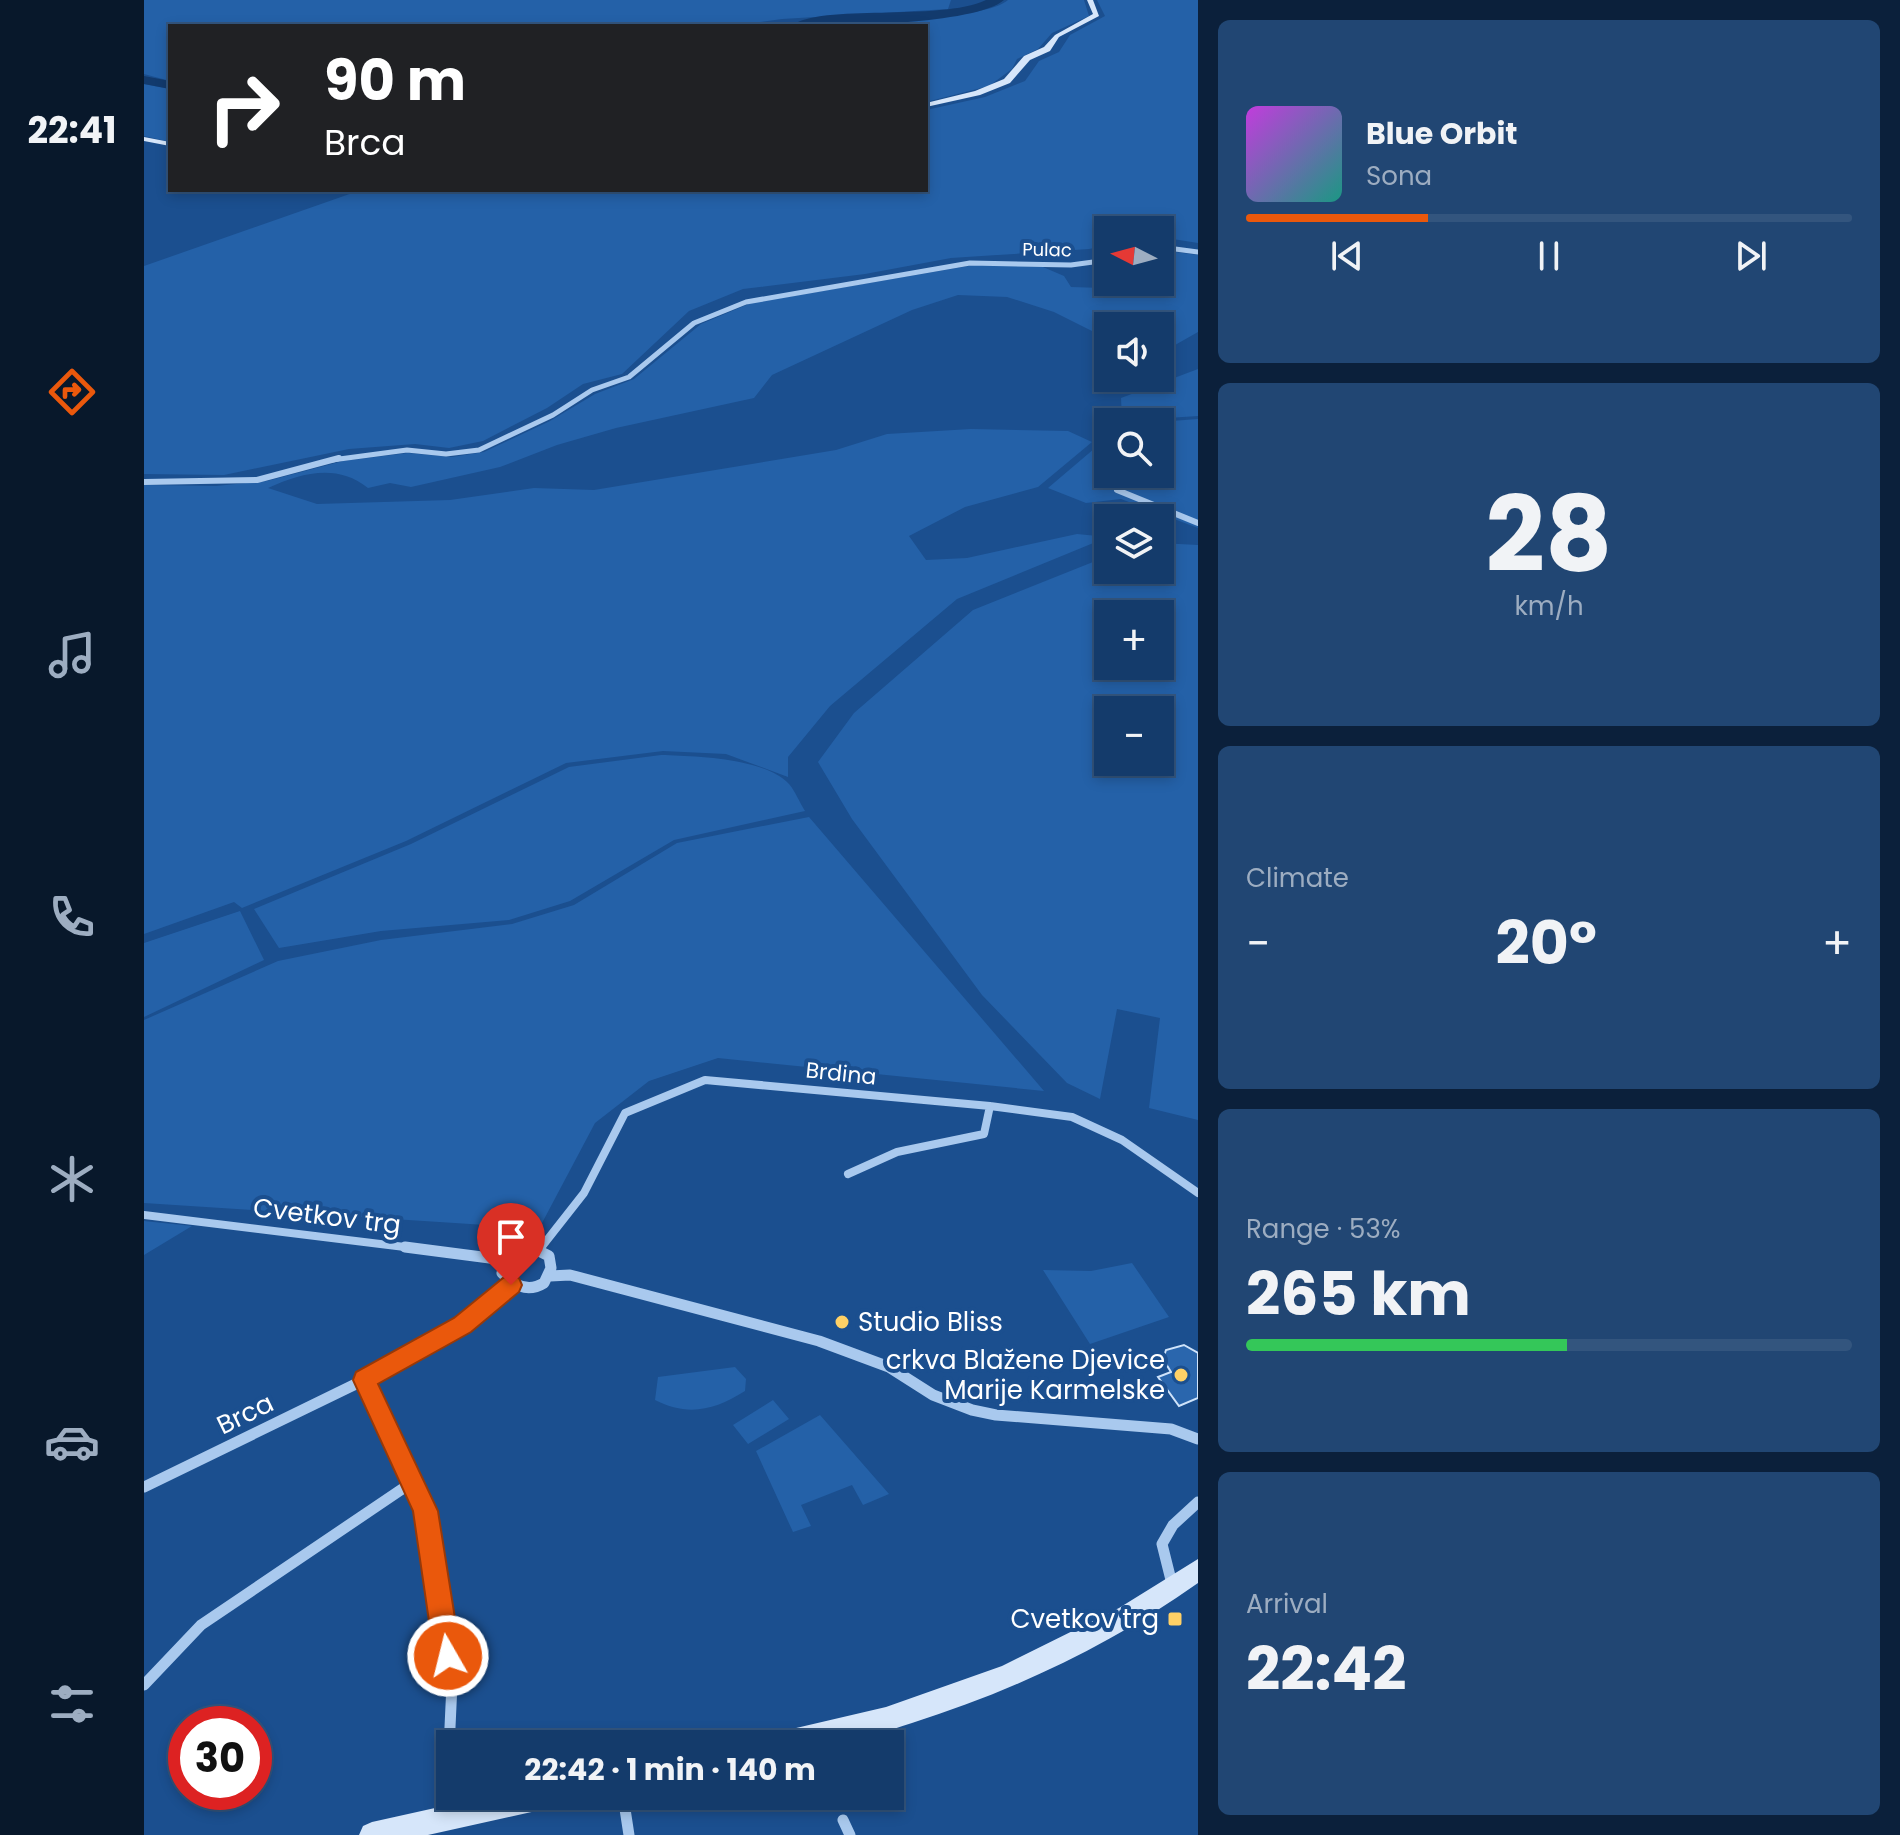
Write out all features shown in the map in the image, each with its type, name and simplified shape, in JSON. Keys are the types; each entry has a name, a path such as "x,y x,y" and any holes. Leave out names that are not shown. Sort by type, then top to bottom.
{"main road":[{"path":"928,105 977,93 1007,81 1027,58 1047,49 1064,31 1097,15 1090,0"},
{"path":"144,139 168,144"},
{"path":"839,1730 886,1719 995,1680 1147,1606 1198,1570"},
{"path":"372,1835 482,1810"}],"street":[{"path":"1174,249 1198,252"},
{"name":"Pulac","path":"144,482 257,480 341,458 407,450 446,454 479,450 553,415 592,390 629,377 694,323 719,311 760,299 985,261 1071,265 1094,262"},
{"path":"1117,490 1198,523"},
{"name":"Brdina","path":"540,1249 584,1193 625,1113 705,1080 990,1106 1072,1117 1122,1140 1198,1193"},
{"path":"848,1174 897,1152 984,1134 990,1106"},
{"name":"Cvetkov trg","path":"144,1215 505,1260 520,1248 540,1249"},
{"path":"505,1260 502,1273 511,1285 537,1287 550,1276 553,1266 549,1256 540,1249"},
{"path":"550,1276 570,1275 819,1341 889,1367 933,1395 972,1410 996,1415 1171,1429 1198,1439"},
{"name":"Brca","path":"144,1487 364,1380 463,1325 511,1285"},
{"path":"364,1380 426,1511 452,1684 446,1818"},
{"path":"144,1685 201,1625 411,1483"},
{"path":"1174,1588 1162,1544 1173,1525 1198,1502"},
{"path":"625,1810 629,1835"},
{"path":"843,1820 850,1835"}],"shaded area":[{"path":"144,0 951,0 948,9 745,24 168,24 168,80 144,74"},
{"path":"1008,0 1084,0 1089,16 1052,33 1038,49 1017,59 1012,69 989,86 928,101 928,24 848,24 949,16 995,7"},
{"path":"1097,0 1198,0 1198,243 1174,239 1174,216 1094,216 1094,248 1089,249 951,258 865,274 743,289 689,311 622,374 583,384 547,408 483,441 449,448 415,444 349,449 224,475 144,474 144,266 355,192 928,192 928,110 985,97 1025,81 1039,61 1059,52 1070,35 1105,16"},
{"path":"144,84 168,89 168,142 144,136"},
{"path":"1174,252 1198,255 1198,332 1174,346 1174,312 1094,312 1094,332 1054,312 1007,297 958,295 912,310 772,375 754,398 616,428 557,445 500,467 411,487 390,483 368,488 344,475 319,473 293,478 268,488 317,504 450,500 534,488 594,490 836,450 887,434 971,429 1068,431 1092,442 1038,487 965,507 909,536 926,560 967,558 1077,534 1094,536 1094,543 957,599 830,706 788,757 788,777 726,754 663,751 566,763 406,841 242,908 234,902 144,934 144,485 216,486 267,481 343,461 408,453 452,457 484,452 550,421 595,394 634,379 701,324 751,303 980,264 1043,267 1064,276 1071,287 1094,288 1094,296 1174,296"},
{"path":"1198,369 1198,416 1174,418 1174,408 1121,408 1121,398 1137,392 1174,392 1174,378"},
{"path":"1198,419 1198,528 1174,519 1174,504 1134,504 1121,499 1086,503 1048,488 1094,449 1094,488 1174,488 1174,421"},
{"path":"1174,544 1198,545 1198,1120 1149,1108 1160,1018 1117,1009 1100,1099 1067,1083 982,995 852,819 818,762 854,713 973,610 1094,562 1094,584 1174,584"},
{"path":"661,755 729,760 764,769 789,784 805,811 674,840 570,901 509,920 381,931 279,948 254,909 411,844 569,767"},
{"path":"809,817 1044,1091 718,1058 649,1081 595,1123 542,1223 501,1226 144,1203 144,1020 278,961 381,940 512,924 574,905 677,843"},
{"path":"240,911 264,960 144,1017 144,943"},
{"path":"144,1221 192,1226 144,1255"},
{"path":"1132,1263 1169,1317 1090,1344 1043,1270 1091,1271"},
{"path":"735,1367 746,1379 745,1391 723,1403 690,1410 655,1400 658,1377"},
{"path":"773,1400 789,1419 748,1444 733,1425"},
{"path":"820,1415 889,1494 863,1505 852,1485 801,1505 811,1526 793,1532 756,1451"}],"building":[{"name":"crkva Blažene Djevice Marije Karmelske","path":"1184,1345 1198,1353 1198,1398 1179,1406 1158,1377 1171,1372 1163,1359 1166,1350"}],"waterway":[{"path":"805,24 964,11 997,0"},
{"path":"144,80 168,85"}],"place":[{"name":"Studio Bliss","path":"842,1322"},
{"name":"crkva Blažene Djevice Marije Karmelske","path":"1181,1375"},
{"name":"Cvetkov trg","path":"1175,1619"}],"route":[{"path":"448,1656 426,1511 364,1380 463,1325 511,1285"}]}
